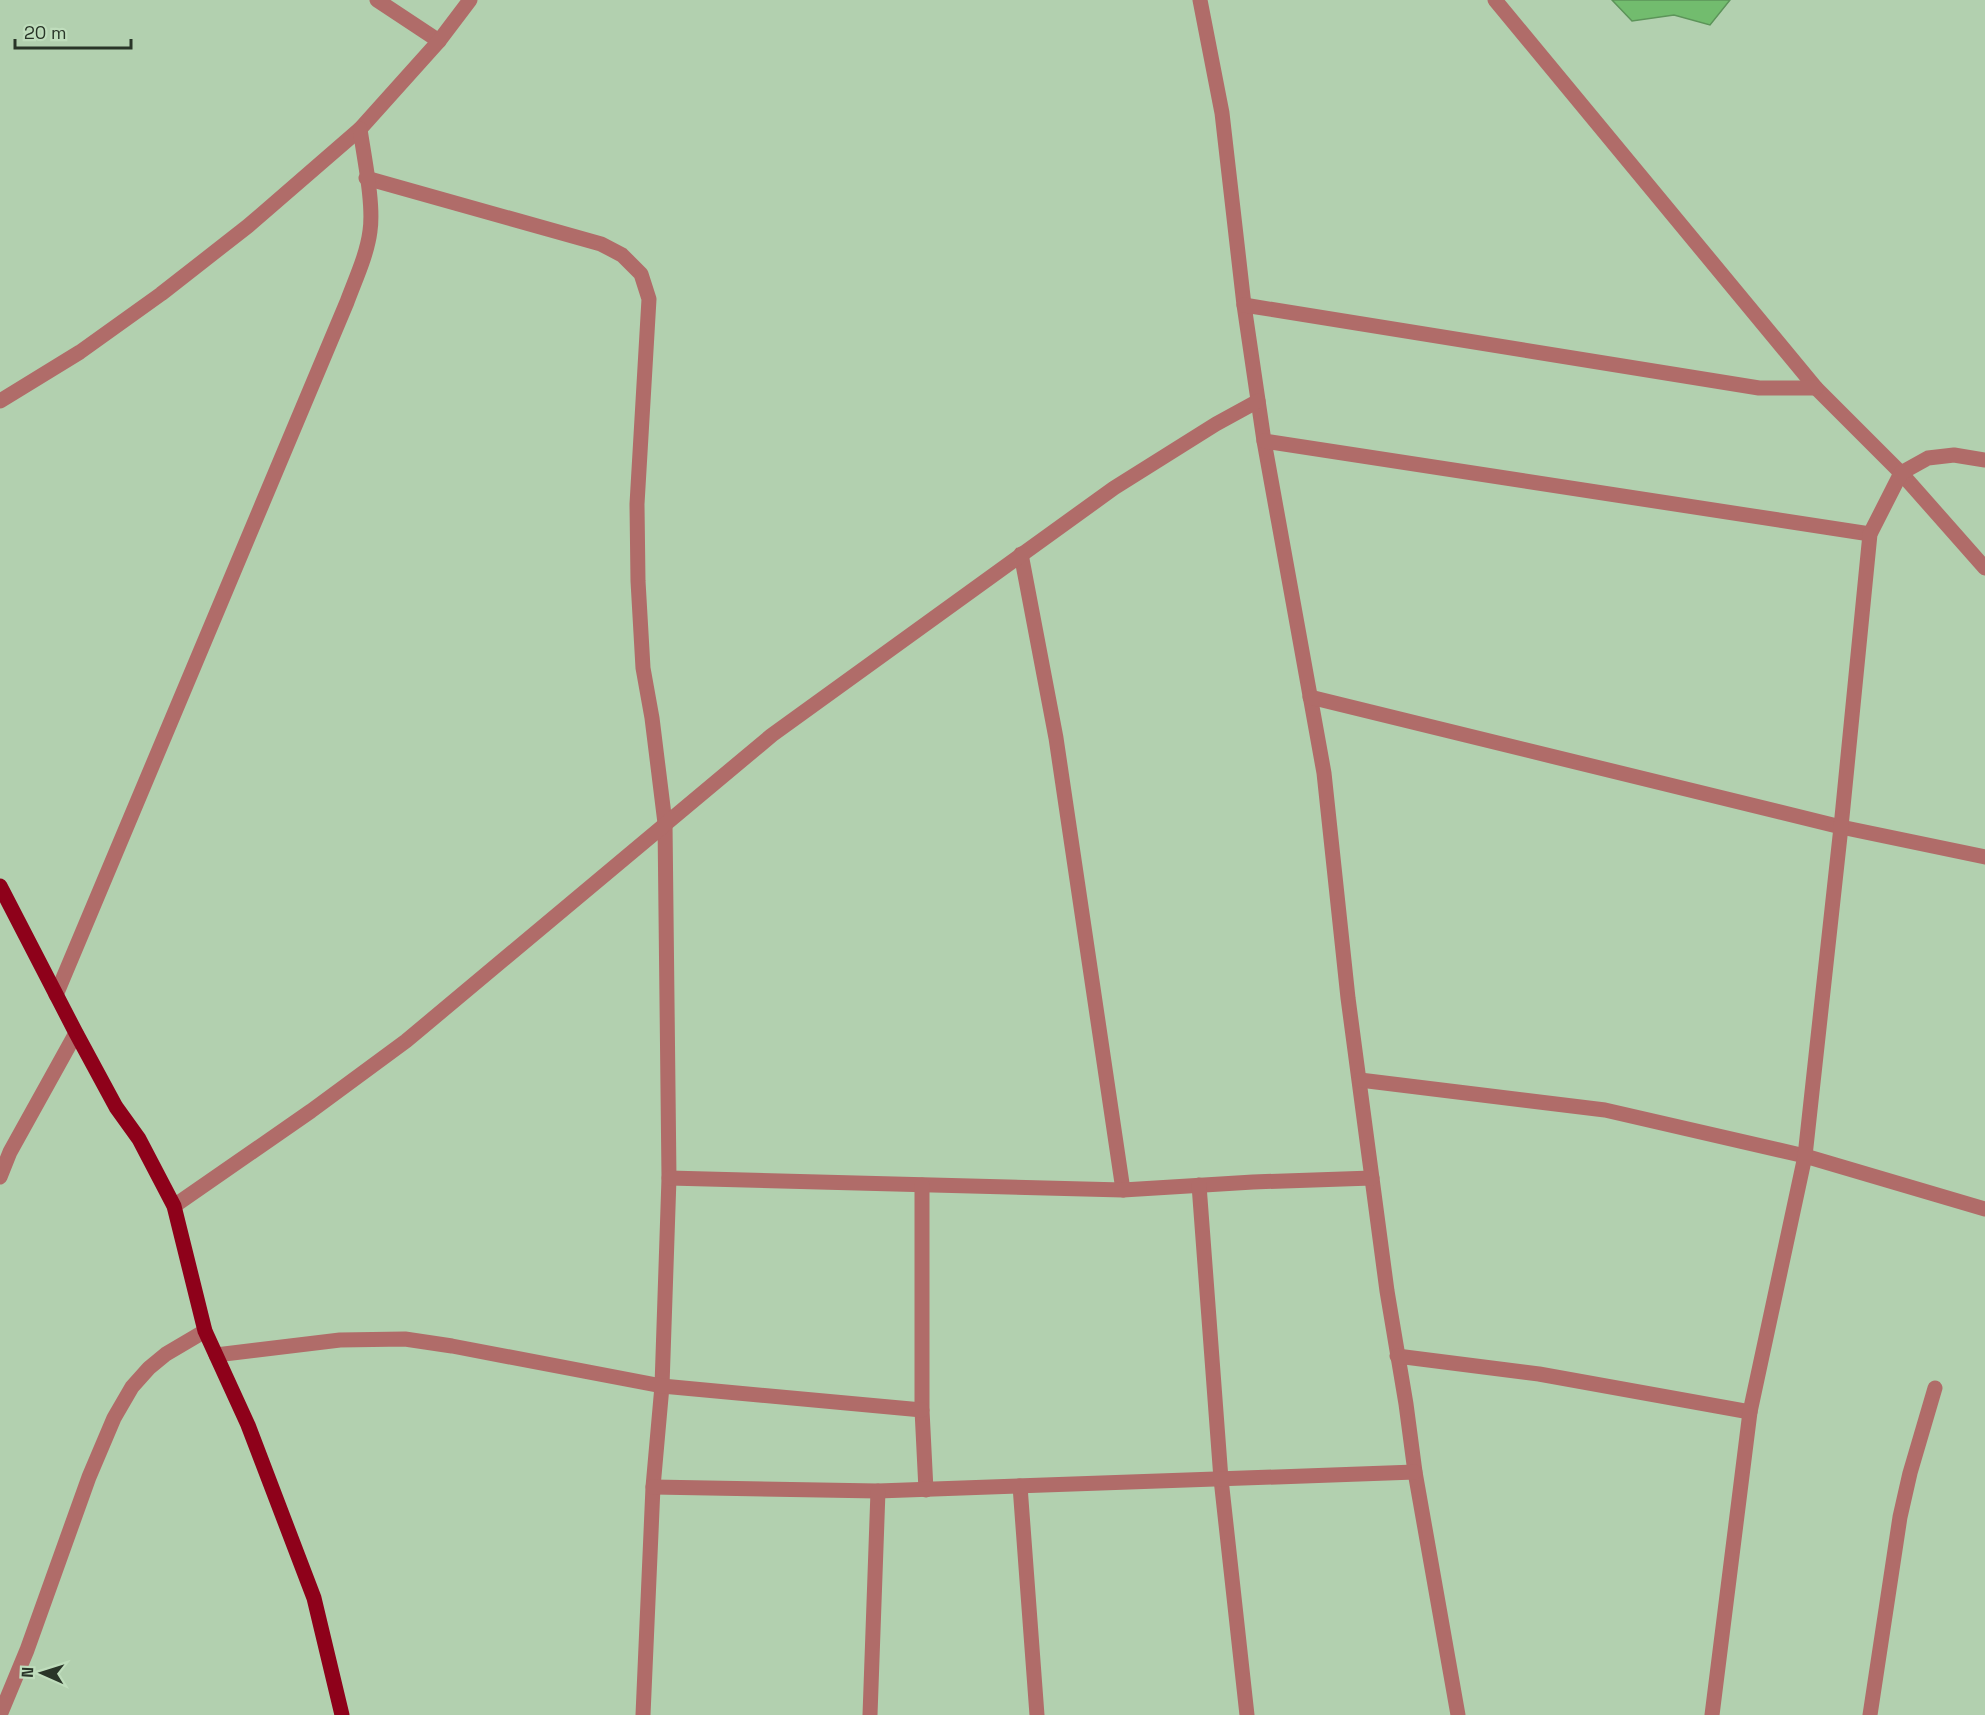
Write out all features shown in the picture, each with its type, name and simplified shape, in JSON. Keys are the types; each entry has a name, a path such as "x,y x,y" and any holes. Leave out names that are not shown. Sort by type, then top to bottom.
{"main road":[{"path":"0,886 116,1107 139,1139 174,1206 205,1331 248,1425 314,1598 342,1715"}],"street":[{"path":"377,0 439,41"},
{"path":"0,401 80,352 161,294 248,226 360,129 439,41 470,0"},
{"path":"1200,0 1222,113 1244,305 1264,441 1324,773 1372,1178 1397,1356 1458,1715"},
{"path":"1495,0 1816,388 1901,473 1985,568"},
{"path":"56,995 347,303 370,231 360,129"},
{"path":"366,178 601,244 622,255 642,274 649,299 636,504 643,668 652,718 665,823 669,1178 662,1386 653,1487 643,1715"},
{"path":"1244,305 1727,384 1759,388 1816,388"},
{"path":"174,1206 406,1041 772,735 1114,488 1216,424 1258,401"},
{"path":"1264,441 1870,534"},
{"path":"1712,1715 1750,1412 1805,1156 1870,534 1901,473 1929,458 1954,455 1985,460"},
{"path":"1021,554 1056,738 1123,1190"},
{"path":"1310,697 1841,827 1985,858"},
{"path":"0,1177 10,1152 76,1033"},
{"path":"1360,1080 1605,1110 1805,1156 1985,1209"},
{"path":"669,1178 1123,1190 1372,1178"},
{"path":"922,1185 922,1410 926,1490"},
{"path":"1199,1185 1221,1479 1247,1715"},
{"path":"0,1715 27,1650 88,1477 114,1418 132,1387 149,1368 166,1354 205,1331"},
{"path":"216,1355 340,1340 405,1339 662,1386 922,1410"},
{"path":"1397,1356 1539,1374 1750,1412"},
{"path":"1870,1715 1900,1517 1910,1473 1935,1388"},
{"path":"653,1487 878,1491 1415,1472"},
{"path":"1020,1486 1037,1715"},
{"path":"870,1715 878,1491"}],"shaded area":[{"path":"1612,0 1730,0 1710,25 1674,15 1632,21"}]}
